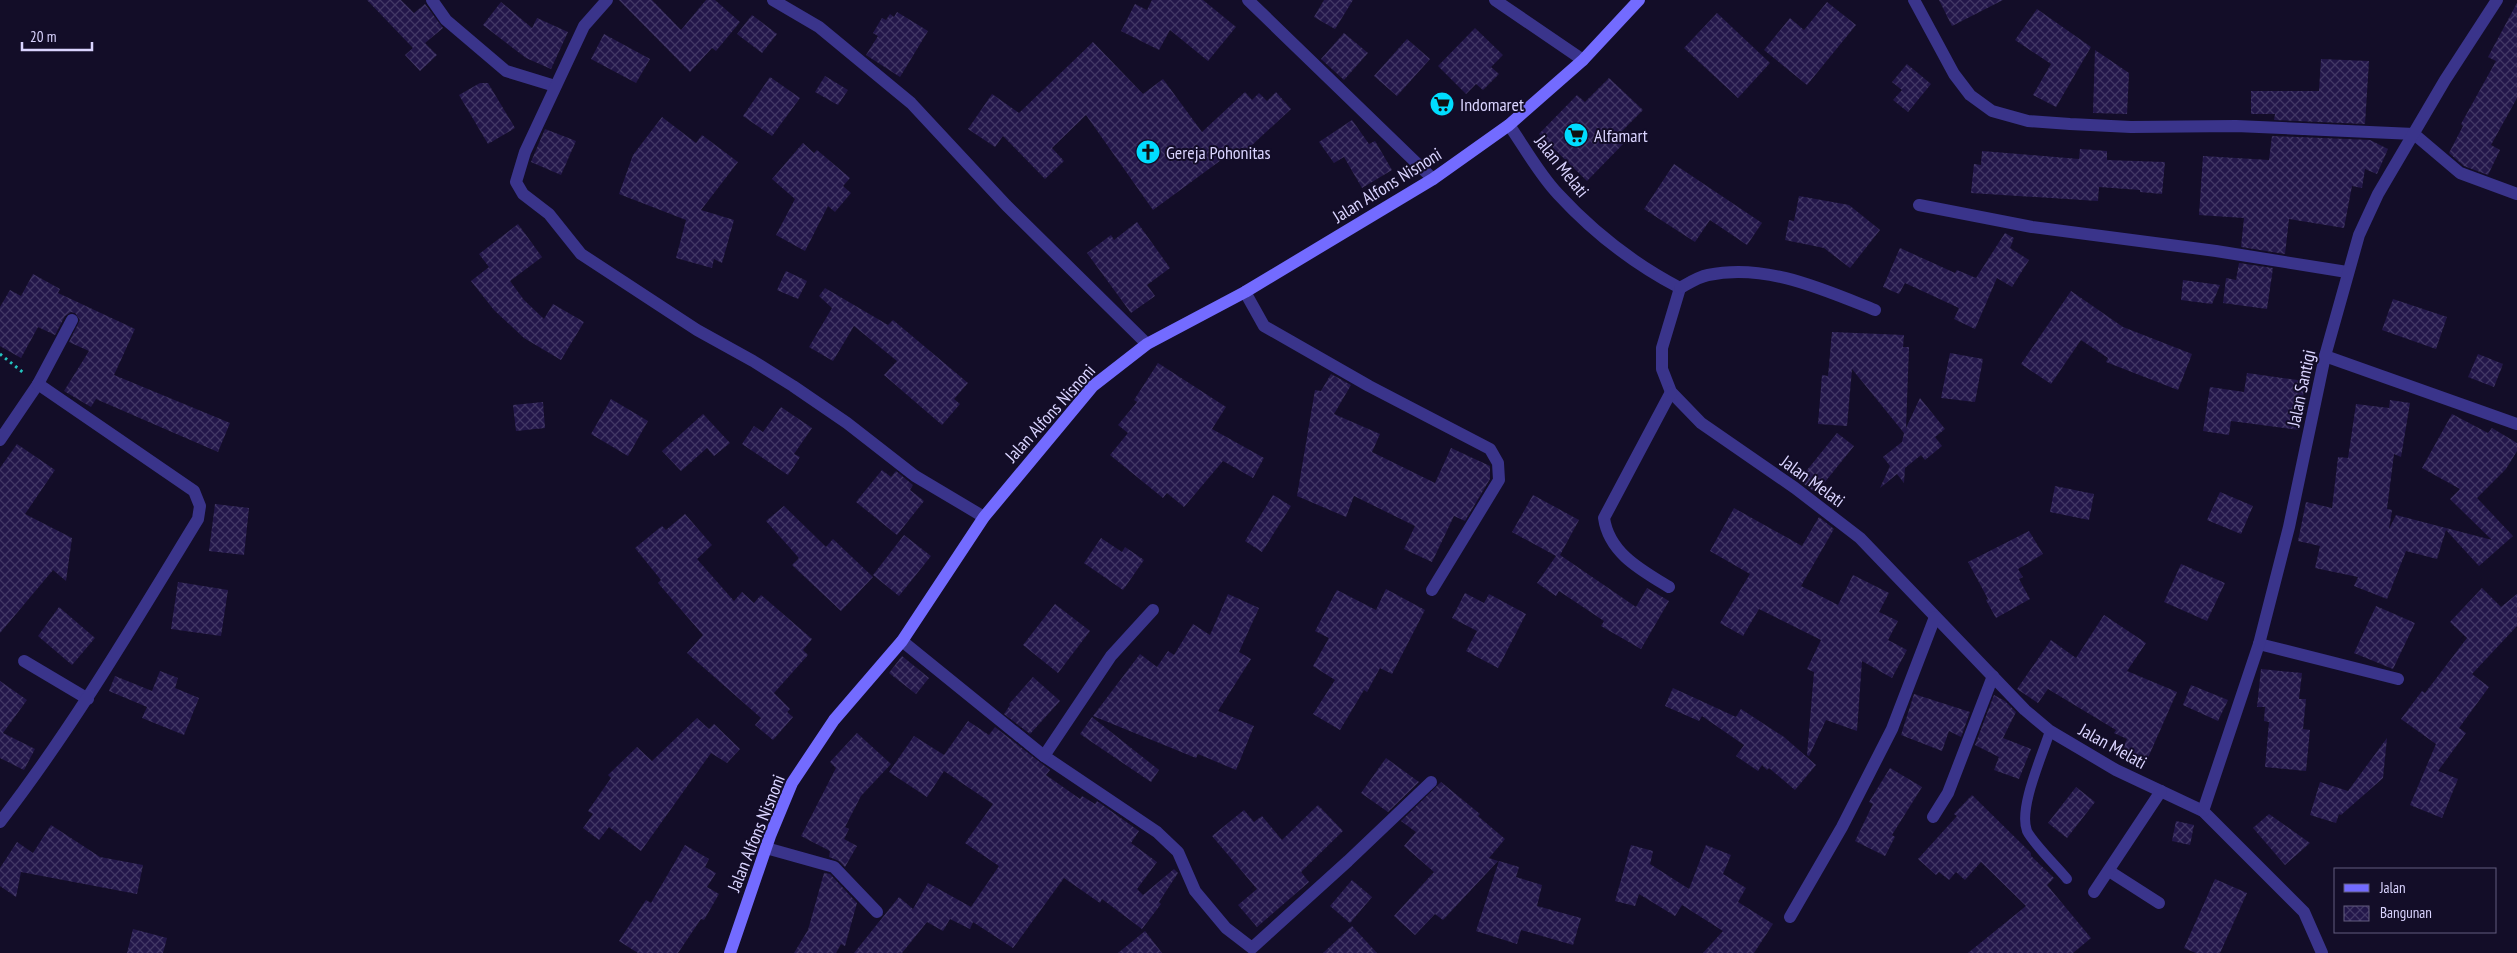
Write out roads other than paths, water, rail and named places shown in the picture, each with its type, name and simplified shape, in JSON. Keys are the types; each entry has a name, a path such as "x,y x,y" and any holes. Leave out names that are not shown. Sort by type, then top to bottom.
{"main road":[{"name":"Jalan Alfons Nisnoni","path":"730,953 766,848 792,783 828,728 902,641 984,518 1093,386 1147,344 1245,292 1433,179 1509,125 1583,60 1639,0"}],"street":[{"path":"432,0 446,20 506,71 555,86"},
{"path":"607,0 584,26 525,152 516,182 522,194 549,214 581,254 697,330 753,361 792,386 847,424 914,476 984,518"},
{"path":"773,0 819,27 911,103 1006,205 1147,344"},
{"path":"1248,0 1433,179"},
{"path":"1494,0 1583,60"},
{"path":"1914,0 1954,74 1970,95 1992,111 2028,121 2132,127 2236,126 2414,134 2460,173 2517,194"},
{"name":"Jalan Santigi","path":"2202,811 2258,644 2289,527 2325,356 2347,272 2359,235 2378,194 2497,0"},
{"name":"Jalan Melati","path":"1509,125 1564,200 1606,240 1654,274 1680,288 1662,348 1662,369 1670,392 1701,423 1795,488 1860,538 2025,710 2050,731 2116,770 2202,811 2304,912 2322,953"},
{"path":"1919,205 2032,227 2347,272"},
{"path":"1680,288 1706,275 1733,272 1765,274 1810,284 1875,310"},
{"path":"1245,292 1264,326 1369,386 1490,449 1498,464 1498,480 1432,590"},
{"path":"0,440 38,384 72,320"},
{"path":"2325,356 2517,424"},
{"path":"0,822 45,764 88,699 198,519 200,506 194,491 38,384"},
{"path":"1669,587 1629,562 1606,532 1604,518 1670,392"},
{"path":"1044,756 1111,656 1153,610"},
{"path":"1790,917 1842,827 1892,728 1935,617"},
{"path":"902,641 1044,756 1157,832 1178,852 1195,892 1226,928 1256,950 1431,782"},
{"path":"2258,644 2398,679"},
{"path":"24,661 88,699"},
{"path":"1933,818 1948,793 1993,676"},
{"path":"2094,892 2161,791"},
{"path":"766,848 834,868 877,912"},
{"path":"2109,870 2159,902"}],"lane":[{"path":"2050,731 2029,795 2025,814 2027,831 2067,878"}],"place":[{"name":"Indomaret","path":"1442,104"},
{"name":"Alfamart","path":"1576,135"},
{"name":"Gereja Pohonitas","path":"1148,152"}]}
